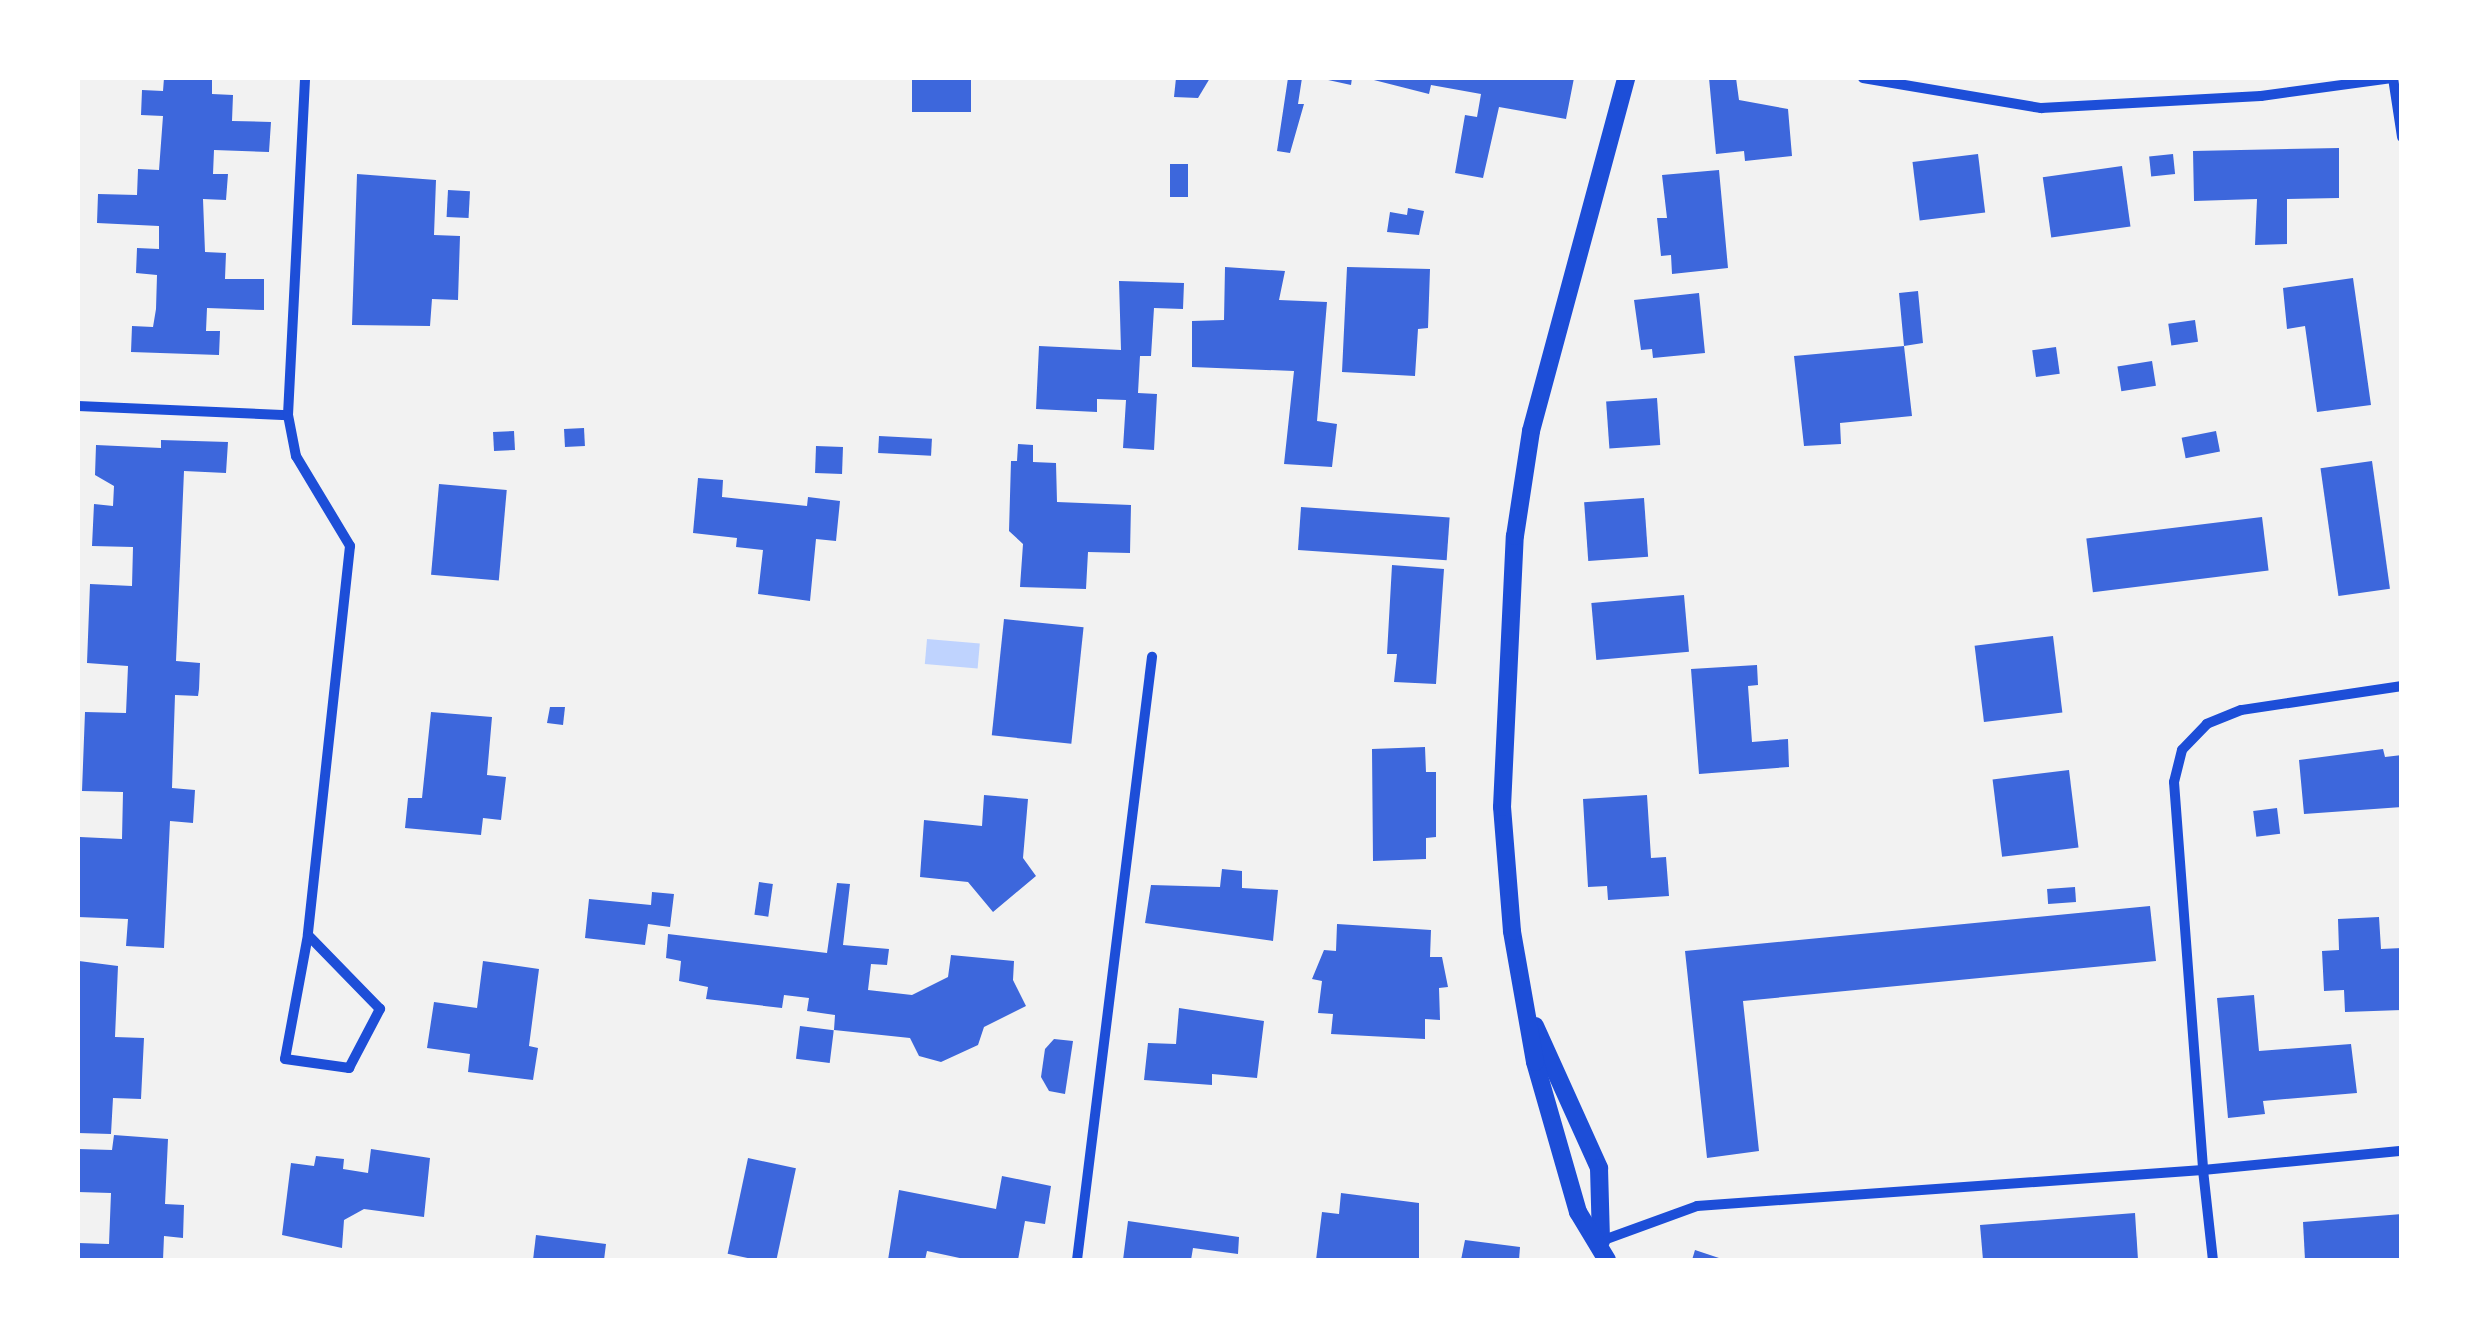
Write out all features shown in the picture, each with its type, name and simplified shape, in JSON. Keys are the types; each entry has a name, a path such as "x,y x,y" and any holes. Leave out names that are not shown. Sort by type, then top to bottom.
{"street":[{"path":"305,78 288,415 296,456 350,546 308,934 284,1059 349,1068 380,1009 308,934"},
{"path":"1608,1260 1601,1241 1578,1212 1535,1062 1532,1021 1512,930 1502,807 1515,536 1534,414 1626,78"},
{"path":"1863,78 2042,108 2262,96 2393,78 2402,138"},
{"path":"78,406 288,415"},
{"path":"1077,1260 1152,657"},
{"path":"2213,1260 2174,782 2182,750 2207,724 2240,710 2402,686"},
{"path":"1532,1021 1599,1168 1601,1241"},
{"path":"1601,1241 1698,1206 2204,1170 2402,1151"}],"water":[{"path":"927,639 980,644 978,669 925,664"}],"building":[{"path":"164,78 212,78 212,94 233,95 232,121 271,122 269,152 214,150 213,174 228,174 226,200 203,199 205,252 226,253 225,279 264,279 264,310 207,308 206,331 220,331 219,355 131,352 132,326 153,327 156,309 157,275 136,273 137,248 159,249 159,226 97,223 98,194 137,195 138,169 159,170 163,116 141,115 142,90 163,91"},
{"path":"912,78 971,78 971,112 912,112"},
{"path":"1176,78 1210,78 1198,98 1174,97"},
{"path":"1288,78 1302,78 1298,104 1304,104 1290,153 1277,151"},
{"path":"1319,78 1352,78 1351,85"},
{"path":"1366,78 1574,78 1566,119 1499,107 1483,178 1455,173 1465,115 1477,117 1481,94 1431,85 1429,94"},
{"path":"1709,78 1736,78 1739,100 1788,109 1792,156 1745,161 1744,151 1716,154"},
{"path":"2339,148 2339,198 2287,199 2287,244 2255,245 2257,199 2194,201 2193,151"},
{"path":"1978,154 1985,213 1920,221 1912,162"},
{"path":"2173,154 2175,174 2151,176 2149,157"},
{"path":"1170,164 1188,164 1188,197 1170,197"},
{"path":"2122,166 2130,226 2051,238 2043,177"},
{"path":"1719,170 1728,268 1672,274 1671,255 1661,256 1657,218 1667,218 1662,175"},
{"path":"357,174 436,180 434,235 460,236 458,300 432,299 430,326 352,325"},
{"path":"448,190 470,191 469,218 447,217"},
{"path":"1408,208 1424,211 1419,235 1387,232 1390,212 1407,215"},
{"path":"1225,267 1285,271 1279,300 1327,302 1317,421 1337,424 1332,467 1284,464 1294,371 1192,367 1192,321 1224,320"},
{"path":"1347,267 1430,269 1428,328 1418,329 1415,376 1342,372"},
{"path":"2353,278 2371,405 2317,412 2305,326 2287,329 2283,288"},
{"path":"1119,281 1184,283 1183,309 1154,308 1151,356 1140,356 1138,393 1157,394 1154,450 1123,448 1126,400 1097,399 1097,412 1036,409 1039,346 1121,350"},
{"path":"1918,291 1923,343 1904,346 1899,293"},
{"path":"1699,293 1705,353 1653,358 1652,349 1641,350 1634,300"},
{"path":"2195,320 2198,342 2171,346 2168,324"},
{"path":"1904,346 1912,416 1840,423 1841,444 1804,446 1794,356"},
{"path":"2056,347 2060,374 2036,377 2032,350"},
{"path":"2152,361 2156,386 2121,391 2117,366"},
{"path":"1657,398 1660,445 1609,448 1606,402"},
{"path":"584,428 585,446 565,447 564,429"},
{"path":"514,431 515,450 494,451 493,432"},
{"path":"2216,431 2220,452 2186,458 2182,438"},
{"path":"879,436 932,439 931,456 878,453"},
{"path":"161,440 228,442 226,473 184,471 176,661 200,663 198,696 175,695 172,788 195,790 193,823 170,821 164,948 126,946 128,919 78,917 80,837 122,839 123,792 82,791 85,712 126,713 128,666 87,663 90,584 132,586 133,547 92,546 94,504 113,506 114,486 95,475 96,445 161,448"},
{"path":"1018,444 1033,445 1033,462 1056,463 1057,502 1131,505 1130,553 1088,552 1086,589 1020,587 1023,544 1009,531 1011,461 1017,461"},
{"path":"816,446 843,447 842,474 815,473"},
{"path":"2372,461 2390,589 2338,596 2321,468"},
{"path":"698,478 723,480 722,497 807,506 808,497 840,501 836,541 816,539 810,601 758,594 763,550 736,547 737,538 693,533"},
{"path":"439,484 507,490 499,581 431,575"},
{"path":"1644,498 1648,557 1588,561 1584,502"},
{"path":"1301,507 1450,517 1447,560 1298,550"},
{"path":"2262,517 2269,571 2093,592 2086,539"},
{"path":"1392,565 1444,569 1436,684 1394,682 1397,654 1387,654"},
{"path":"1684,595 1689,652 1596,660 1591,603"},
{"path":"1004,619 1084,627 1071,744 992,735"},
{"path":"2053,636 2062,712 1984,722 1975,646"},
{"path":"1757,665 1758,685 1748,686 1752,742 1788,739 1789,767 1699,774 1691,669"},
{"path":"550,707 565,707 563,725 547,723"},
{"path":"431,712 492,717 487,775 506,777 501,820 483,818 481,835 405,828 408,798 422,798"},
{"path":"1425,747 1426,772 1436,772 1436,837 1426,838 1426,859 1373,861 1372,749"},
{"path":"2383,749 2385,757 2402,755 2402,807 2304,814 2299,760"},
{"path":"2069,770 2079,847 2002,857 1993,779"},
{"path":"984,795 1028,799 1023,858 1036,876 993,912 968,882 920,877 924,820 982,826"},
{"path":"1647,795 1651,858 1666,857 1669,896 1608,900 1607,886 1588,887 1583,799"},
{"path":"2277,808 2280,834 2256,837 2253,811"},
{"path":"1222,869 1242,871 1242,888 1278,890 1273,941 1145,923 1151,885 1220,887"},
{"path":"759,882 773,884 768,917 754,915"},
{"path":"837,883 850,884 843,945 889,949 887,965 871,964 868,990 912,995 948,977 951,955 1014,961 1013,980 1026,1006 984,1027 978,1045 941,1062 919,1056 910,1038 834,1030 835,1015 807,1011 809,998 784,995 782,1008 706,999 708,987 679,981 681,961 666,958 668,934 827,953"},
{"path":"2075,887 2076,902 2048,904 2047,889"},
{"path":"652,892 674,894 670,927 648,924 645,945 585,938 589,899 651,905"},
{"path":"2150,906 2156,961 1743,1001 1759,1151 1707,1158 1685,951"},
{"path":"2379,917 2381,949 2402,948 2402,1010 2345,1012 2344,990 2324,991 2322,951 2339,950 2338,919"},
{"path":"1337,924 1431,930 1430,957 1442,957 1448,987 1439,988 1440,1020 1425,1019 1425,1039 1331,1034 1333,1014 1318,1013 1322,981 1312,979 1324,950 1336,951"},
{"path":"79,961 118,966 115,1037 144,1038 141,1099 113,1098 111,1134 78,1133"},
{"path":"483,961 539,969 529,1046 538,1048 533,1080 468,1072 470,1054 427,1048 434,1002 477,1008"},
{"path":"2254,995 2259,1051 2351,1044 2357,1093 2263,1101 2265,1114 2228,1118 2217,998"},
{"path":"1179,1008 1264,1021 1257,1078 1212,1074 1212,1085 1144,1080 1148,1043 1176,1044"},
{"path":"800,1026 834,1030 830,1063 796,1059"},
{"path":"1054,1039 1073,1041 1065,1094 1049,1091 1041,1077 1045,1049"},
{"path":"114,1135 168,1139 165,1204 184,1205 183,1238 164,1236 163,1260 78,1260 78,1243 109,1244 111,1193 78,1192 78,1149 112,1150"},
{"path":"371,1149 430,1158 424,1217 364,1209 344,1220 342,1248 282,1235 291,1163 314,1166 316,1156 344,1159 343,1169 368,1173"},
{"path":"748,1158 796,1168 776,1260 728,1254"},
{"path":"1002,1176 1051,1186 1045,1224 1025,1221 1018,1260 969,1260 927,1251 925,1260 888,1260 899,1190 996,1209"},
{"path":"1341,1193 1419,1203 1419,1260 1316,1260 1322,1212 1339,1214"},
{"path":"2135,1213 2138,1260 1983,1260 1980,1225"},
{"path":"2402,1214 2402,1260 2305,1260 2303,1222"},
{"path":"1128,1221 1239,1237 1238,1254 1193,1248 1191,1260 1123,1260"},
{"path":"536,1235 606,1244 604,1260 533,1260"},
{"path":"1465,1240 1520,1247 1519,1260 1461,1260"},
{"path":"1695,1250 1725,1260 1692,1260"}]}
